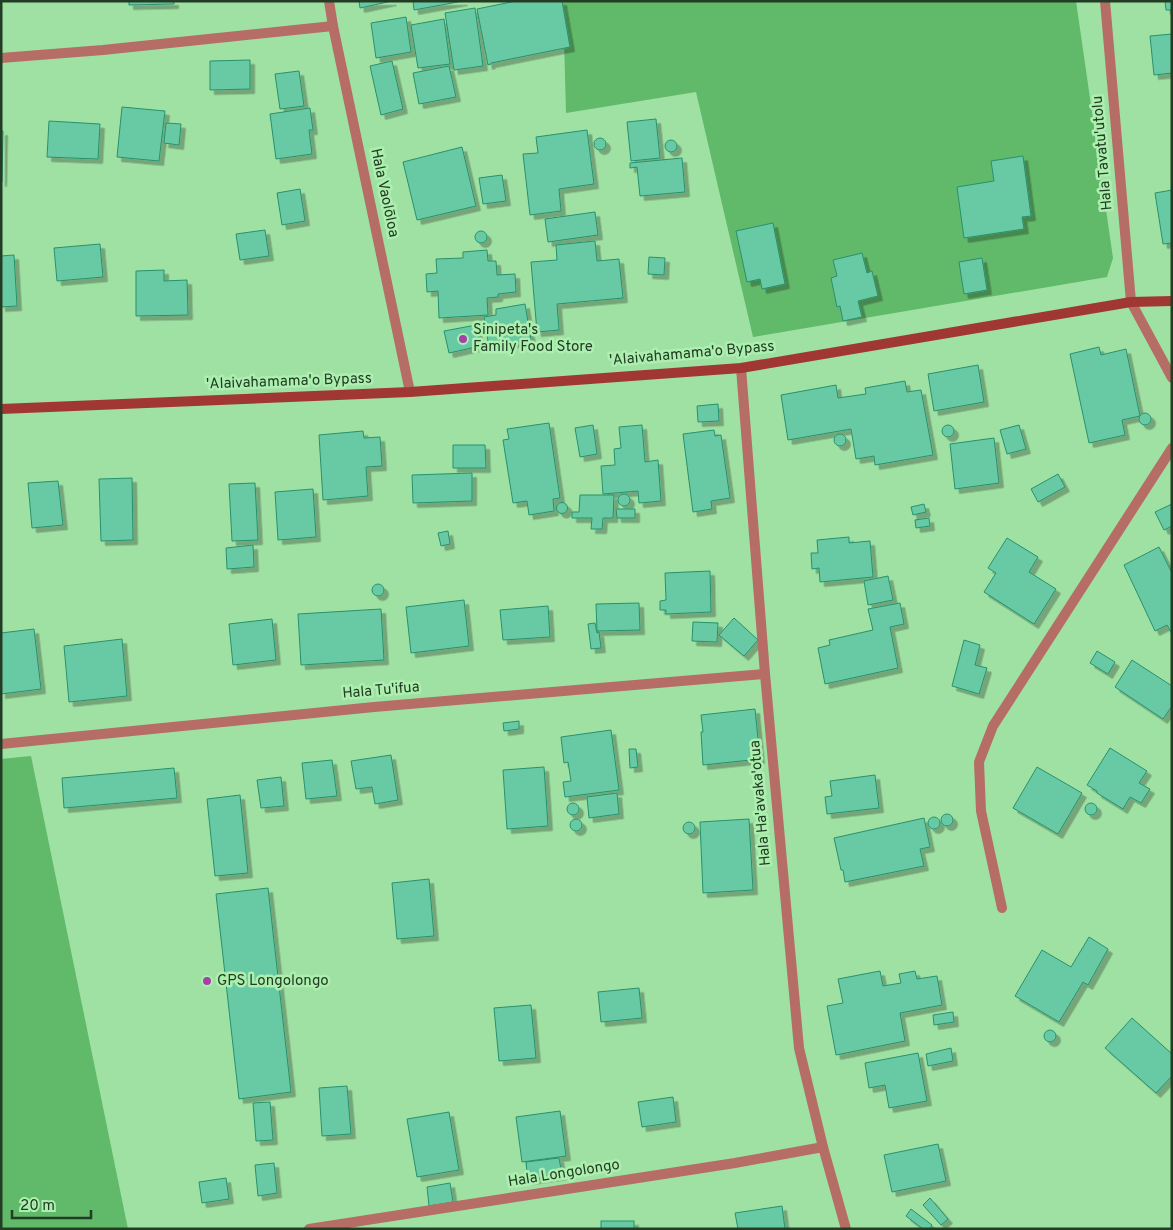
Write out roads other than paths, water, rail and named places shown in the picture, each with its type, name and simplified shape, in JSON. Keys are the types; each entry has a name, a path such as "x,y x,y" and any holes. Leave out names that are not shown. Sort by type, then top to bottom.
{"main road":[{"name":"'Alaivahamama'o Bypass","path":"1,409 410,392 741,368 1131,302 1172,301"}],"street":[{"name":"Hala Vaolōloa","path":"329,1 410,392"},
{"name":"Hala Tavatu'utolu","path":"1105,1 1131,302"},
{"path":"1,58 103,50 334,26"},
{"path":"1131,302 1172,378"},
{"name":"Hala Ha'avaka'otua","path":"741,368 765,674 799,1048 823,1147 846,1229"},
{"path":"1002,908 981,811 979,762 993,726 1172,448"},
{"name":"Hala Tu'ifua","path":"1,744 374,706 765,674"},
{"name":"Hala Longolongo","path":"310,1229 735,1163 823,1147"}],"place":[{"name":"Sinipeta's Family Food Store","path":"463,339"},
{"name":"GPS Longolongo","path":"207,981"}]}
